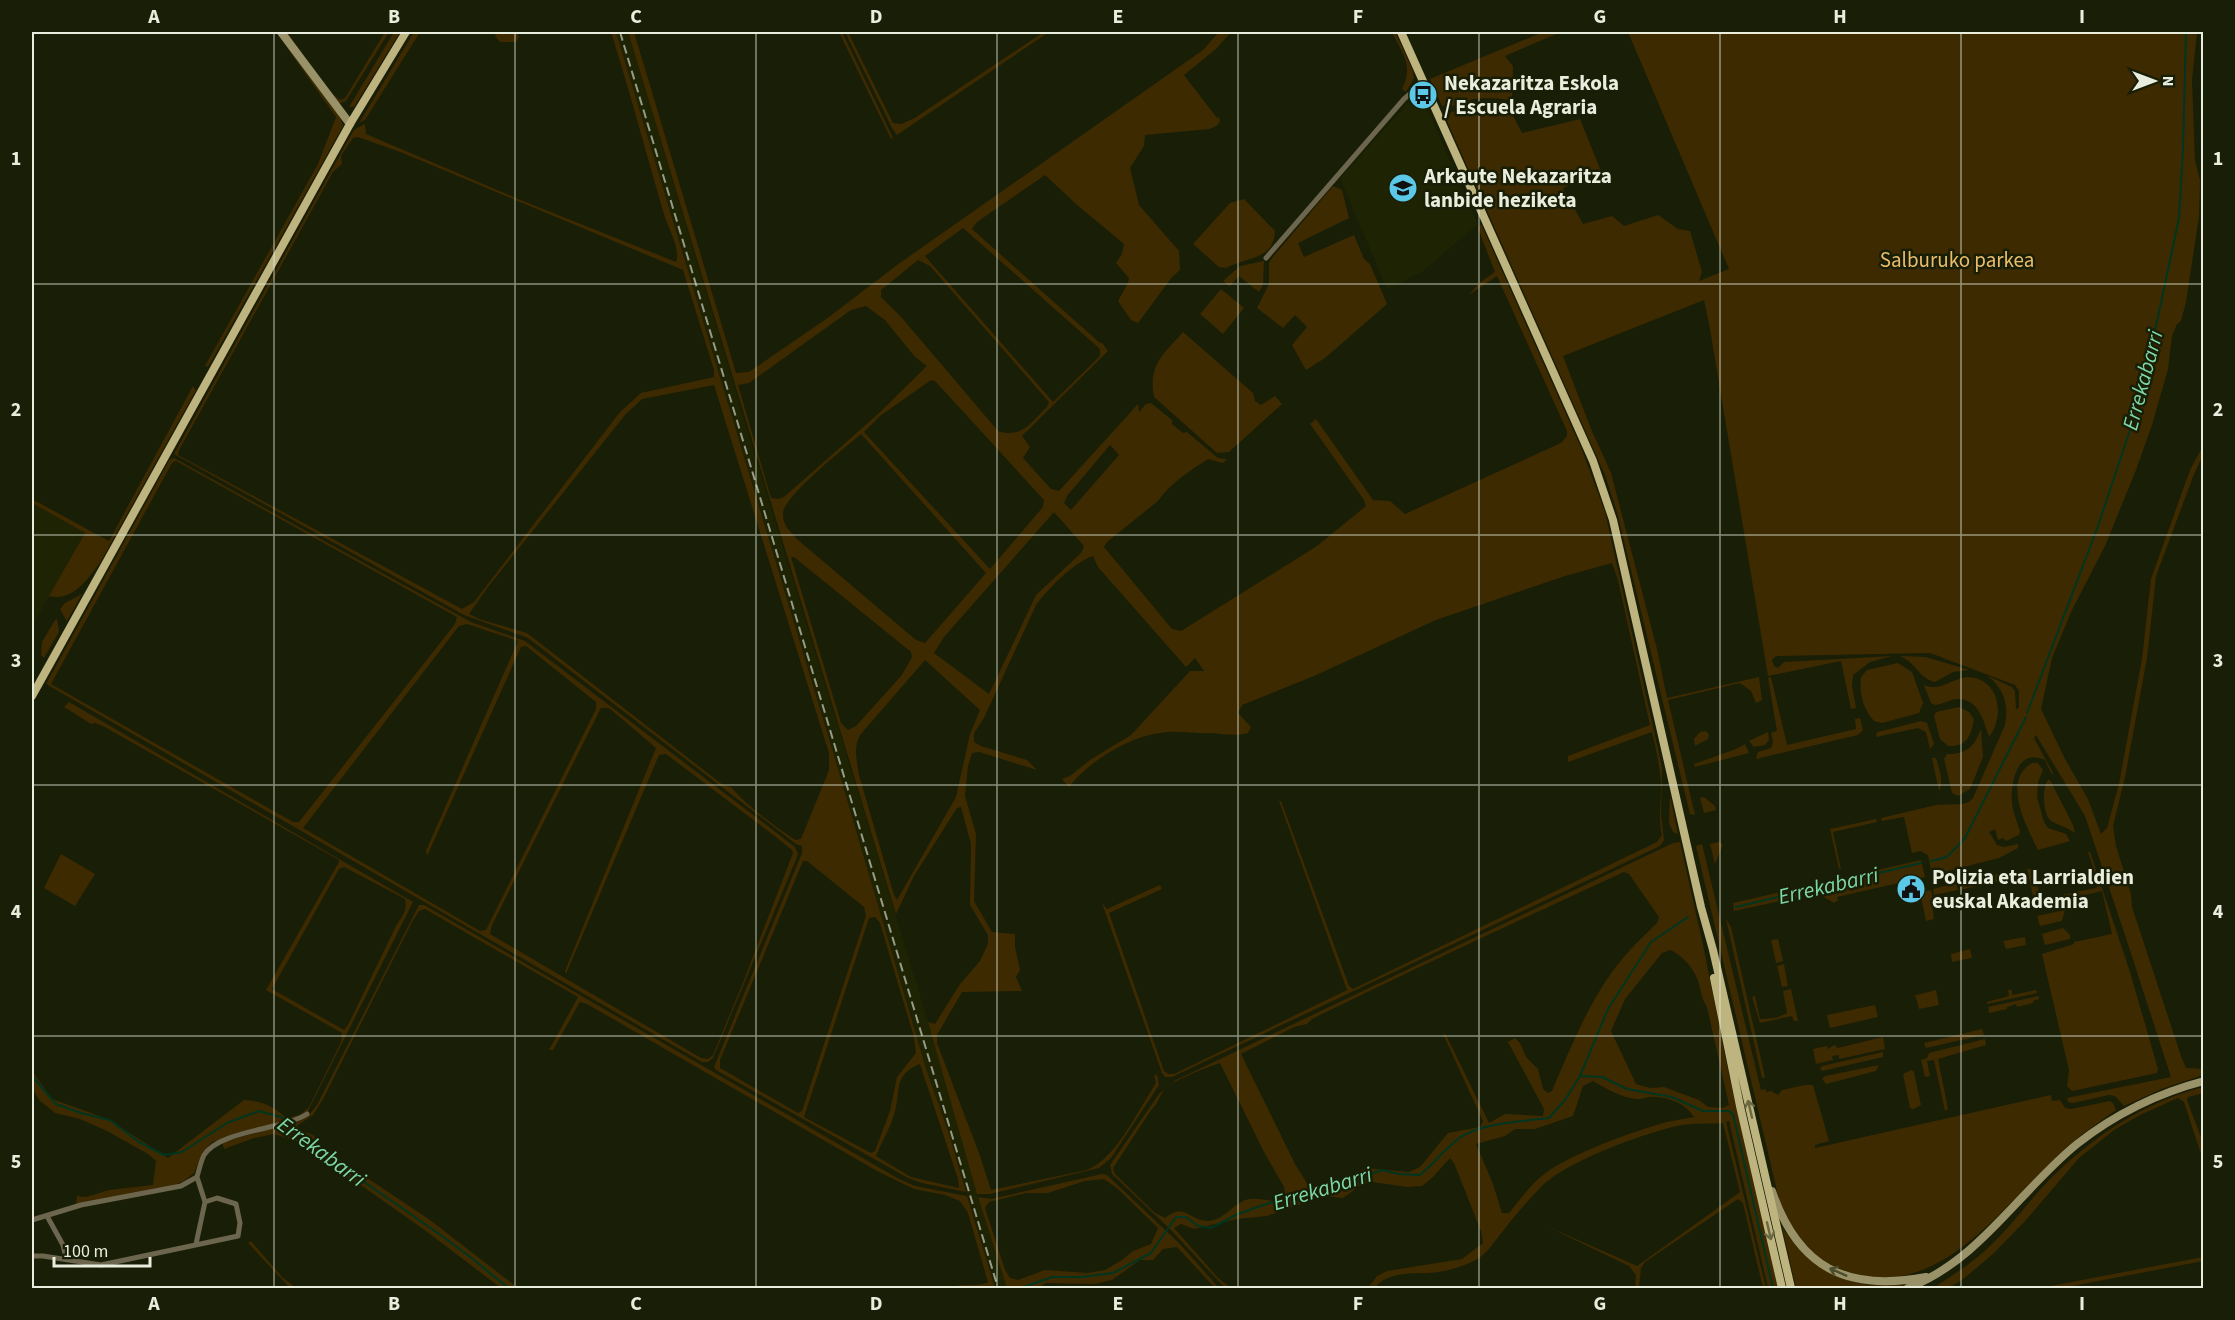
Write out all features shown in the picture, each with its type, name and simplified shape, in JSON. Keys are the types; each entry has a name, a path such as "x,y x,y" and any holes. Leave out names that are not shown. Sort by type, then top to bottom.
{"main road":[{"path":"281,32 350,124"},
{"path":"32,696 350,124 406,32"},
{"path":"1401,32 1603,486 1616,532 1701,907 1740,1106 1782,1288"},
{"path":"1701,907 1791,1288"},
{"path":"1919,1288 1969,1253 2078,1144 2123,1113 2173,1090 2204,1081"},
{"path":"1763,1168 1786,1226 1801,1246 1835,1272 1865,1281 1896,1282 1936,1275"},
{"path":"1908,1288 1936,1275"}],"street":[{"path":"1266,258 1404,99 1426,86"},
{"path":"196,1244 204,1202 197,1177 204,1156 212,1146 248,1132 295,1121 307,1114"},
{"path":"32,1220 81,1205 181,1186 197,1177"},
{"path":"32,1256 101,1265 238,1236 240,1223 236,1204 217,1198 204,1202"},
{"path":"47,1216 63,1245 66,1259"}],"shaded area":[{"path":"616,32 628,32 1007,1288 995,1288 949,1134 927,1073 836,762"},
{"name":"Arkaute Nekazaritza lanbide heziketa","path":"1413,97 1422,97 1478,224 1421,273 1387,289 1340,179"},
{"path":"32,503 85,533 32,627"}],"green space":[{"path":"276,32 340,117 343,126 208,367 205,366 318,164 336,117"},
{"path":"284,32 287,32 328,89 341,100 345,98 385,32 389,32 346,101 338,104"},
{"path":"394,32 400,32 354,107 349,107"},
{"path":"414,32 420,32 365,120 359,123"},
{"path":"496,32 515,33 519,38 516,42 500,42 495,36"},
{"path":"611,32 616,32 927,1072 966,1192 908,1178 714,1067 802,853 802,846 796,844 528,638 464,615 174,454 352,133 365,124 366,134 518,199 676,262 677,251","holes":["358,137 403,153 683,270 714,370 714,377 641,393 620,412 474,602 462,609 178,455 333,172 342,164 341,156 353,138","714,385 829,753 829,770 801,839 795,840 770,822 745,802 731,787 723,785 527,633 469,614 625,415 642,399","803,861 807,861 864,907 866,916 802,1111 798,1113 720,1068 720,1060","875,917 880,923 914,1037 916,1053 897,1077 890,1111 875,1151 871,1153 804,1117 869,918","920,1064 959,1188 911,1177 876,1156 893,1117 900,1084 906,1073"]},
{"path":"628,32 634,32 736,373 749,372 829,317 897,265 1203,50 1219,32 1231,32 1216,49 1184,75 1217,118 1219,117 1218,125 1210,129 1145,135 1144,146 1130,168 1139,205 1179,251 1180,270 1172,277 1138,323 1131,320 1118,301 1129,278 1116,263 1122,254 1124,244 1045,175 977,222 972,229 1102,343 1108,351 1022,436 1030,447 1023,458 1051,489 1059,491 1138,404 1139,412 1146,404 1151,403 1172,420 1172,424 1183,433 1187,432 1218,458 1227,459 1223,463 1208,459 1174,483 1158,501 1107,542 1104,547 1172,629 1181,631 1317,546 1366,506 1310,424 1316,419 1373,500 1390,501 1405,514 1561,443 1567,436 1567,431 1497,276 1469,295 1479,283 1495,272 1478,228 1481,224 1582,450 1605,512 1662,767 1661,815 1664,840 1660,846 1172,1077 1165,1077 1102,903 1107,909 1160,885 1162,889 1109,913 1164,1071 1174,1074 1347,990 1279,801 1281,801 1349,986 1353,989 1657,842 1662,835 1660,823 1659,767 1652,732 1568,762 1568,756 1650,725 1618,580 1612,563 1565,576 1436,620 1314,676 1242,705 1238,713 1251,727 1248,733 1233,735 1165,732 1148,735 1122,745 1098,760 1069,787 1062,779 1131,735 1190,671 1204,671 1195,658 1186,667 1098,567 1093,556 1070,570 1036,605 984,718 974,733 974,742 1027,760 1037,770 979,752 972,753 968,766 965,796 976,834 974,901 992,932 1015,934 1020,970 1016,977 1022,991 962,992 937,1035 937,1043 991,1190 1087,1170 1097,1164 1116,1146 1124,1134 1153,1088 1156,1082 1154,1076 1157,1074 1159,1085 1111,1158 1099,1168 990,1194 977,1194 928,1022 935,1024 960,984 980,961 988,944 988,935 970,905 971,844 961,807 957,808 914,876 896,914","holes":["963,228 1100,349 1100,356 1053,402 925,256","918,260 930,266 1049,402 1047,407 1020,431 1014,433 998,431 902,318 881,297 881,290","866,306 885,320 915,357 927,366 878,414 784,497 778,499 771,498 738,385 749,383 851,310","931,380 935,381 1044,500 1043,507 990,569 864,432 880,416","861,434 986,573 925,643 916,640 789,531 783,517 786,505 817,472","1110,445 1119,455 1071,510 1064,503 1067,496","1054,512 1084,546 1081,553 1036,595 989,694 934,653 944,637","791,557 794,557 911,652 912,657 902,675 856,726 848,730 841,723","925,660 980,710 970,734 956,797 897,900 859,775 857,744 860,735"]},
{"path":"839,32 842,32 893,138 891,139"},
{"path":"845,32 848,32 893,123 901,124 913,119 1044,32 1049,32 897,135"},
{"path":"1392,32 1395,32 1413,71 1414,78 1406,92 1402,89 1407,66"},
{"path":"1543,32 1561,32 1505,56 1513,66 1512,97 1509,100 1479,98 1452,106 1442,106 1430,79"},
{"name":"Salburuko parkea","path":"1628,32 2197,32 2192,80 2195,161 2200,180 2199,216 2186,302 2181,321 2177,324 2172,336 2168,369 2136,470 2105,546 2072,610 2052,658 2041,709 2065,759 2088,799 2101,834 2107,828 2119,784 2142,659 2151,579 2190,470 2203,446 2203,455 2156,576 2147,658 2125,777 2113,826 2116,846 2131,894 2132,907 2181,1056 2186,1068 2203,1069 2203,1075 2164,1088 2124,1106 2115,1096 2109,1095 2073,1103 2068,1102 2067,1098 2171,1077 2085,816 2036,735 2034,738 2054,775 2045,760 2036,757 2022,762 2014,777 2012,795 2019,835 2006,841 2003,838 1998,840 1995,829 1989,832 1997,845 2004,847 2018,844 2018,848 1999,858 1932,875 1928,855 1920,851 1912,853 1904,817 1882,821 1881,818 1936,805 1963,804 1973,798 2006,718 2004,698 1998,686 1988,676 2012,687 2015,691 2016,709 2019,708 2019,691 2015,685 1930,653 1776,656 1772,660 1774,666 1778,668 1784,662 1892,656 1870,662 1853,675 1852,686 1856,708 1851,709 1841,661 1768,676 1704,300 1563,356 1591,429 1611,473 1657,649 1667,698 1759,677 1762,700 1756,703 1751,691 1740,683 1668,700 1695,815 1690,814 1617,512 1605,475 1447,121 1451,112 1485,103 1507,104 1522,133 1580,119 1601,171 1563,188 1583,224 1612,216 1624,226 1658,215 1678,229 1690,231 1702,272 1699,281 1729,269"},
{"path":"1333,186 1342,190 1349,218 1298,243 1304,257 1354,235 1364,259 1370,264 1387,304 1325,358 1306,370 1292,345 1307,327 1295,315 1283,328 1257,308 1269,284 1269,263 1272,258"},
{"path":"1244,199 1275,231 1273,240 1265,253 1226,268 1219,267 1193,244 1230,203"},
{"path":"1264,261 1263,285 1259,292 1239,276 1230,286 1223,281 1240,266"},
{"path":"1221,289 1244,308 1223,334 1200,314"},
{"path":"1183,332 1253,393 1255,401 1261,405 1275,396 1282,404 1229,452 1217,453 1154,397 1153,376 1159,360"},
{"path":"193,386 196,390 101,561 79,588 65,596 49,596 85,533 32,503 32,499 109,541"},
{"path":"174,458 471,622 525,641 795,847 798,854 795,862 713,1058 708,1062 702,1062 46,684 170,459","holes":["176,461 457,617 455,624 299,822 293,822 51,684 172,463","467,624 518,641 426,851 427,856 521,647 526,646 596,702 596,709 486,930 480,931 303,828 459,626","601,708 609,708 656,748 565,971 566,974 659,755 666,754 776,837 793,853 744,980 713,1055 708,1059 701,1058 490,934 492,925"]},
{"path":"82,594 67,621 60,609 65,603"},
{"path":"57,619 59,632 44,658 41,655 42,642"},
{"path":"1900,656 1926,657 1969,670 1953,672 1935,682 1924,677 1910,662"},
{"path":"1898,663 1912,672 1923,703 1919,713 1882,723 1874,721 1863,701 1861,677 1867,670"},
{"path":"1771,677 1787,745 1856,729 1855,719 1860,718 1863,730 1858,735 1756,759 1758,752 1771,748 1773,742 1771,733 1777,731 1768,678"},
{"path":"1967,677 1978,679 1986,684 1993,691 1996,699 1997,718 1989,737 1980,712 1971,703 1958,699 1935,705 1931,703 1924,685 1935,687"},
{"path":"69,702 413,902 308,1111 298,1118 212,1142 202,1153 194,1173 184,1181 172,1186 76,1204 77,1196 86,1197 109,1190 153,1185 156,1161 107,1131 80,1119 55,1113 39,1100 32,1088 32,1071 52,1099 108,1119 168,1158 244,1100 267,1105 286,1118 300,1115 309,1107 341,1042 342,1033 266,990 339,860 103,726 91,724 64,707","holes":["344,867 405,899 404,912 344,1030 272,989 339,869"]},
{"path":"1959,707 1969,712 1974,719 1971,731 1960,745 1948,746 1940,739 1934,716 1936,712"},
{"path":"1921,721 1927,723 1934,744 1930,749 1926,732 1918,728 1876,737 1877,732"},
{"path":"1981,729 1983,757 1970,789 1958,796 1952,793 1944,759 1947,754 1960,753 1969,748"},
{"path":"1706,731 1709,735 1708,739 1695,746 1694,739 1700,732"},
{"path":"1768,732 1769,740 1765,745 1754,747 1749,741"},
{"path":"1745,744 1749,753 1695,767 1694,764"},
{"path":"1932,758 1936,758 1940,773 1939,791"},
{"path":"2032,763 2038,763 2043,770 2038,782 2037,797 2044,822 2048,828 2066,834 2070,841 2038,850 2023,817 2017,792 2018,781 2023,771"},
{"path":"2048,780 2073,825 2075,833 2049,819 2044,805 2044,793"},
{"path":"1670,795 1678,834 1673,832 1669,823"},
{"path":"1704,797 1715,806 1716,810 1704,813 1700,798"},
{"path":"1876,819 1877,822 1833,832 1841,869 1839,869 1830,829"},
{"path":"1680,842 1729,1075 1778,1288 1768,1288 1729,1121 1726,1122 1766,1288 1763,1288 1743,1203 1738,1199 1645,1262 1641,1268 1639,1288 1635,1288 1636,1275 1629,1266 1544,1225 1637,1266 1740,1192 1723,1123 1687,1124 1667,1129 1587,1158 1553,1177 1541,1187 1478,1259 1443,1271 1396,1275 1381,1282 1375,1288 1368,1288 1377,1276 1387,1271 1462,1259 1483,1243 1481,1231 1450,1158 1422,1186 1407,1187 1372,1182 1361,1185 1343,1198 1324,1196 1267,1216 1237,1219 1194,1229 1181,1224 1174,1228 1218,1278 1231,1288 1225,1288 1171,1230 1112,1174 1110,1165 1159,1094 1165,1089 1113,1168 1115,1174 1155,1213 1165,1218 1183,1212 1208,1221 1220,1217 1244,1200 1278,1201 1285,1195 1284,1187 1220,1063 1193,1073 1169,1086 1176,1080 1673,843","holes":["1624,872 1629,874 1659,917 1657,923 1618,964 1595,998 1552,1091 1548,1093 1543,1089 1538,1069 1526,1057 1520,1043 1515,1038 1508,1042 1544,1109 1543,1116 1505,1114 1489,1123 1446,1035 1443,1034 1483,1121 1480,1127 1448,1133 1420,1167 1409,1172 1366,1168 1332,1185 1319,1187 1308,1185 1295,1164 1241,1054 1294,1027 1307,1024 1312,1019","1670,950 1678,954 1688,964 1698,980 1707,1007 1729,1105 1722,1108 1708,1107 1699,1100 1664,1087 1650,1088 1636,1084 1611,1031 1625,999 1662,953","1593,1081 1630,1098 1666,1098 1682,1105 1694,1117 1637,1131 1569,1159 1538,1179 1509,1213 1502,1213 1493,1184 1476,1144 1505,1136 1515,1129 1535,1129 1573,1116 1583,1086"]},
{"path":"1719,842 1723,844 1715,864 1710,844"},
{"path":"1702,844 1761,1090 1766,1089 1766,1092 1771,1091 1778,1095 1782,1090 1813,1085 1829,1141 1815,1145 1815,1148 2051,1095 2052,1101 2060,1100 2065,1108 2071,1109 2110,1101 2116,1110 2062,1151 1986,1227 1960,1248 1933,1265 1904,1275 1873,1277 1840,1269 1828,1263 1800,1239 1787,1219 1778,1195 1696,846"},
{"path":"2088,852 2090,852 2130,972 2158,1069 2157,1073 2072,1091 2067,1086 2069,1070 2042,954 2074,944 2074,942 2112,934 2102,891 2064,900 2065,905 2036,910 2027,869 2033,869 2041,899 2096,888 2099,885"},
{"path":"61,854 95,874 75,906 44,888"},
{"path":"1921,860 1925,877 1837,897 1838,900 1834,903 1817,893 1734,911 1733,903"},
{"path":"2002,873 2010,874 2013,878 1988,884 1987,877"},
{"path":"1984,877 1985,884 1960,890 1960,883"},
{"path":"1956,883 1958,890 1934,895 1933,889"},
{"path":"1931,890 1934,919 1926,921 1921,897 1909,898 1908,895"},
{"path":"419,905 424,905 899,1179 915,1186 967,1196 995,1288 949,1288 988,1282 968,1213 960,1201 945,1195 914,1189 877,1171 587,1004 580,1002 553,1050 549,1050 578,997 425,909 419,911 412,922 322,1101 313,1115 298,1125 297,1129 313,1135 327,1151 430,1220 518,1288 501,1288 365,1188 322,1163 302,1143 274,1134 254,1138 224,1149 222,1142 298,1122 309,1115 317,1105"},
{"path":"2065,910 2062,921 2040,926 2037,916"},
{"path":"1726,919 1731,927 1764,1078 1762,1078"},
{"path":"2063,928 2070,935 2070,939 2045,945 2042,934"},
{"path":"2025,937 2026,945 2006,949 2003,941"},
{"path":"1778,939 1783,961 1776,963 1771,940"},
{"path":"1970,949 1972,958 1952,962 1951,954"},
{"path":"1784,964 1788,986 1782,987 1777,966"},
{"path":"1791,989 1798,1021 1794,1021 1792,1016 1760,1023 1752,997 1755,996 1760,1019 1776,1018 1787,1013 1783,991"},
{"path":"1936,990 1939,1005 1919,1009 1916,997 1913,996"},
{"path":"2008,990 2012,990 2012,995 2036,990 2037,993 1987,1004 1987,1002 2009,996"},
{"path":"2039,996 2039,999 2033,1003 2017,1007 2016,1004 2007,1009 1989,1013 1988,1007"},
{"path":"1875,1005 1878,1017 1830,1028 1827,1015"},
{"path":"1982,1029 1984,1035 1926,1048 1924,1043"},
{"path":"1883,1037 1885,1049 1839,1059 1839,1055 1832,1056 1833,1060 1816,1064 1813,1049 1827,1046 1828,1049 1834,1045 1838,1048"},
{"path":"1985,1039 1986,1045 1938,1059 1948,1109 1945,1111 1934,1060 1927,1061 1930,1076 1925,1077 1921,1060 1927,1058 1929,1053"},
{"path":"1883,1052 1883,1057 1822,1071 1820,1069 1822,1066"},
{"path":"1879,1065 1876,1071 1826,1084 1822,1079 1825,1076"},
{"path":"1911,1070 1914,1072 1921,1105 1913,1109 1910,1108 1903,1074"},
{"path":"2203,1087 2203,1093 2188,1097 2187,1100 2203,1143 2203,1160 2184,1102 2178,1098 2140,1115 2114,1130 2079,1158 2026,1220 1993,1254 1962,1280 1948,1288 1933,1288 1984,1251 2049,1180 2101,1135 2160,1102"},
{"path":"1102,1174 1107,1175 1180,1244 1219,1288 1215,1288 1177,1247 1163,1249 1153,1260 1140,1260 1112,1280 1095,1284 1046,1283 1038,1288 1007,1288 978,1197 991,1199","holes":["1104,1179 1118,1189 1158,1228 1151,1244 1133,1251 1105,1270 1088,1273 1045,1270 1018,1280 1010,1278 1005,1270 985,1208 989,1202 1026,1193 1048,1193 1085,1181"]},
{"path":"1782,1227 1799,1248 1832,1273 1857,1283 1904,1285 1894,1288 1796,1288"},
{"path":"251,1241 282,1277 296,1288 290,1288 248,1243"},
{"path":"2203,1257 2203,1261 2062,1288 2040,1288"}],"waterway":[{"name":"Errekabarri","path":"2027,713 2098,526 2134,418 2158,317 2179,218 2186,32"},
{"name":"Errekabarri","path":"1931,861 1947,857 1965,838 2026,717"},
{"name":"Errekabarri","path":"1736,907 1921,863"},
{"name":"Errekabarri","path":"1006,1288 1021,1288 1052,1277 1081,1277 1113,1273 1151,1253 1176,1217 1186,1217 1198,1226 1211,1228 1238,1214 1307,1190 1354,1182 1381,1170 1420,1175 1453,1143 1477,1129 1549,1118 1565,1100 1580,1076 1608,1009 1651,942 1688,917"},
{"name":"Errekabarri","path":"32,1076 56,1104 110,1120 139,1142 164,1155 182,1152 227,1123 259,1111 281,1117 321,1152 435,1231 508,1288"},
{"path":"1580,1076 1602,1077 1627,1089 1672,1097 1703,1111 1729,1111 1733,1114 1773,1288"},
{"name":"Errekabarri","path":"956,1288 978,1288"}],"railway":[{"path":"620,32 998,1288"}],"place":[{"name":"Nekazaritza Eskola / Escuela Agraria","path":"1423,95"},
{"name":"Arkaute Nekazaritza lanbide heziketa","path":"1403,188"},
{"name":"Polizia eta Larrialdien euskal Akademia","path":"1911,889"}]}
